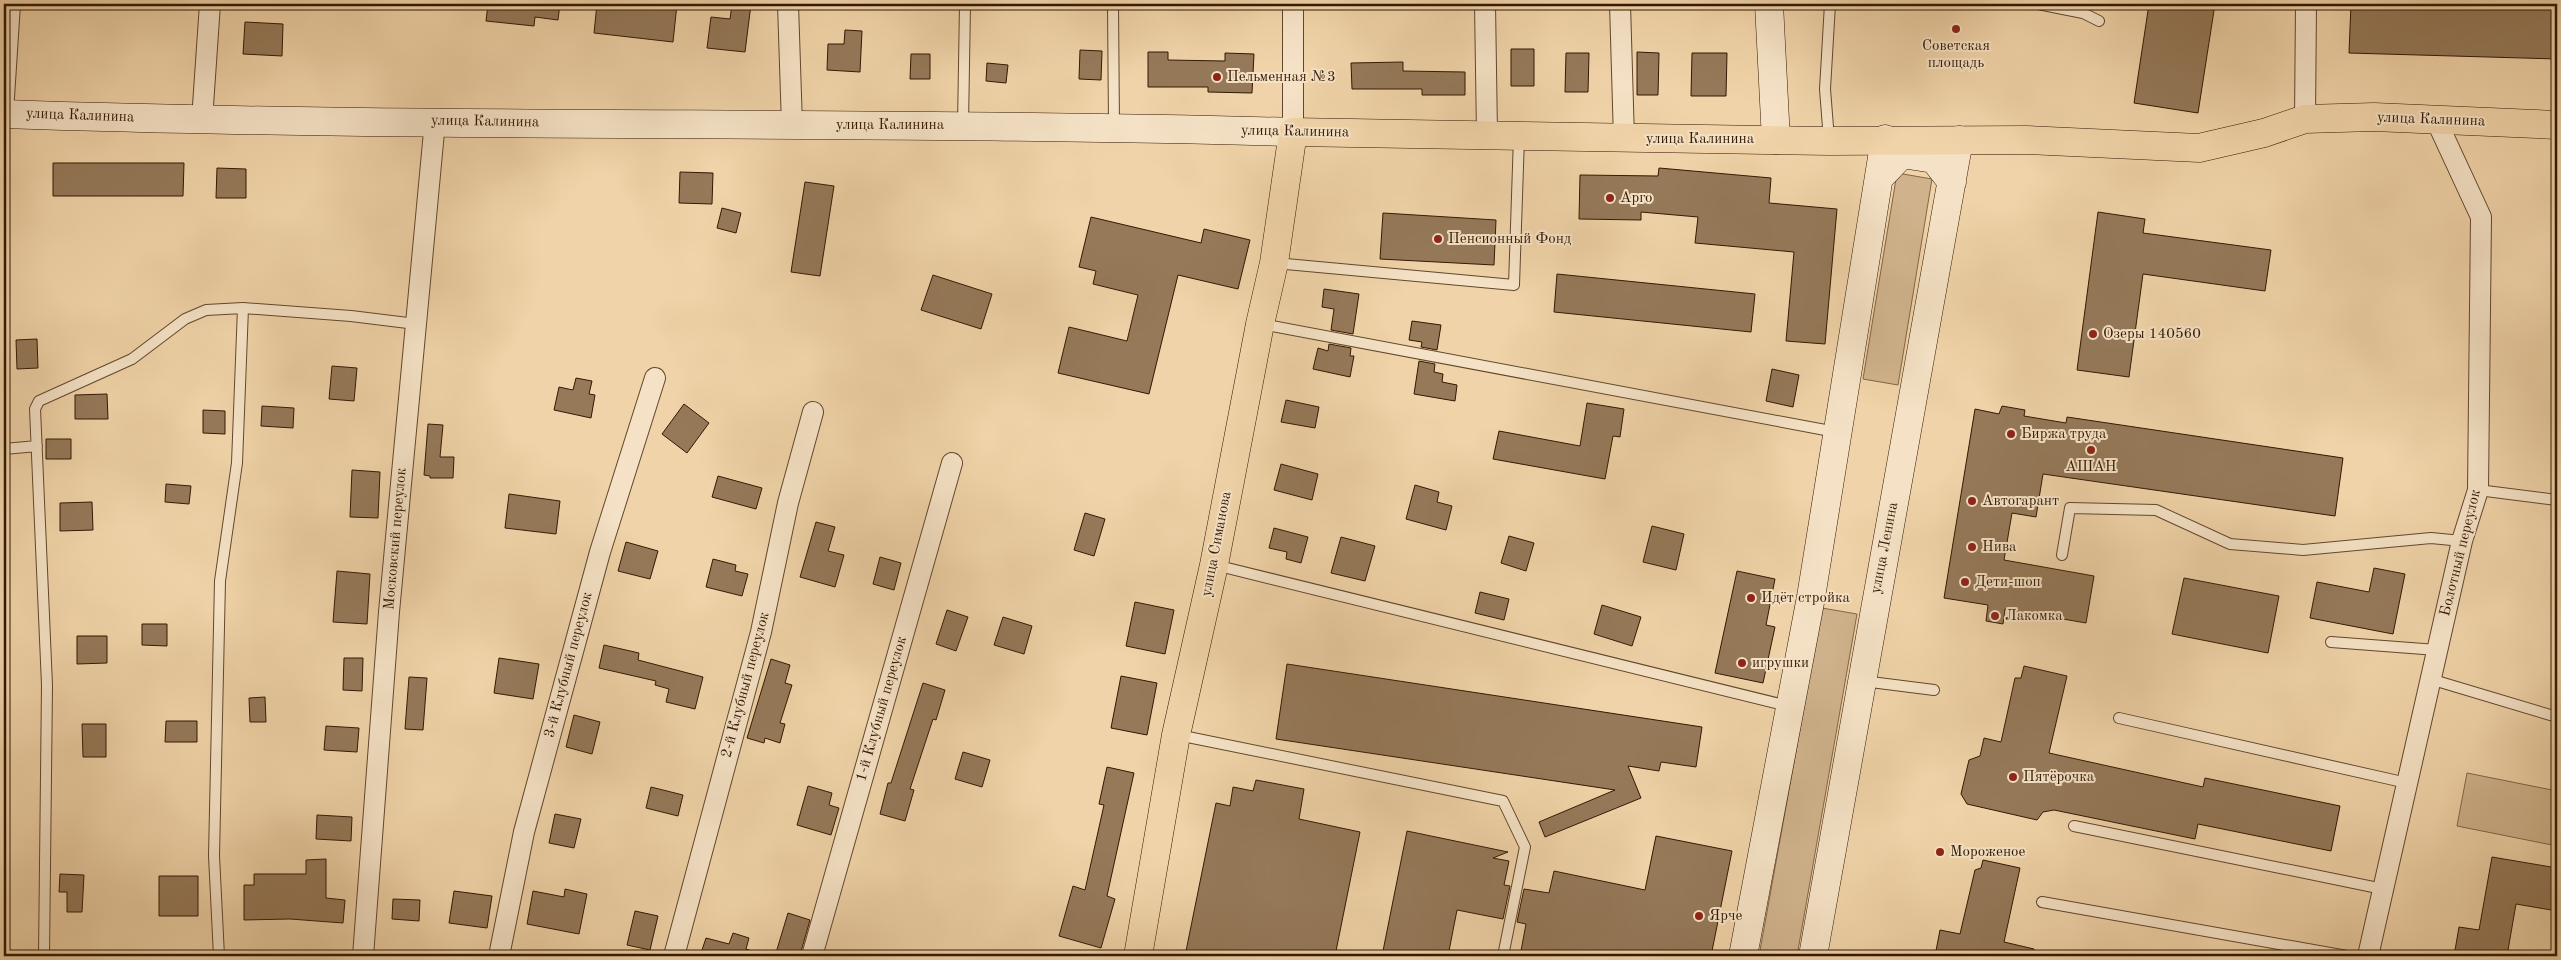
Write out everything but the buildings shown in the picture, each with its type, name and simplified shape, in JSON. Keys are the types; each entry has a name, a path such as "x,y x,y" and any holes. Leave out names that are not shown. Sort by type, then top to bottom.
{"main road":[{"path":"1769,4 1776,140 2026,140 2199,148 2264,133 2305,119"},
{"name":"улица Калинина","path":"6,114 202,120 1114,127 1624,139 1776,140"},
{"name":"улица Калинина","path":"2305,119 2374,117 2437,122 2557,124"},
{"name":"улица Симанова","path":"1138,956 1176,735 1214,565 1260,324 1274,263 1292,132"},
{"path":"1743,956 1839,433 1885,139"},
{"name":"улица Ленина","path":"1813,956 1959,140"},
{"path":"1879,178 1902,154 1934,159 1952,182"}],"street":[{"path":"202,120 210,4"},
{"path":"788,4 792,126"},
{"path":"1292,132 1293,4"},
{"path":"1485,4 1487,135"},
{"path":"1620,4 1624,139"},
{"path":"2305,119 2306,4"},
{"name":"Московский переулок","path":"363,956 389,612 435,122"},
{"name":"Болотный переулок","path":"2368,956 2462,541 2478,490 2481,217 2437,122"},
{"name":"3-й Клубный переулок","path":"499,956 526,822 600,552 655,378"},
{"name":"2-й Клубный переулок","path":"674,956 761,632 788,503 813,412"},
{"name":"1-й Клубный переулок","path":"812,956 952,463"}],"lane":[{"path":"6,114 15,4"},
{"path":"963,125 964,4"},
{"path":"1113,4 1114,127"},
{"path":"1829,141 1825,89 1830,4"},
{"path":"2038,4 2083,13 2099,21"},
{"path":"1274,263 1514,285 1519,136"},
{"path":"44,956 47,685 36,446 35,408 39,401 132,359 185,319 206,310 243,308 352,316 416,324"},
{"path":"219,956 214,856 220,581 237,462 243,308"},
{"path":"1260,324 1839,433"},
{"path":"4,449 36,446"},
{"path":"2478,490 2557,500"},
{"path":"2062,555 2070,508 2156,510 2230,544 2285,549 2303,550 2431,538 2462,541"},
{"path":"1214,565 1790,706"},
{"path":"2331,642 2437,650"},
{"path":"2430,679 2557,717"},
{"path":"1861,681 1934,690"},
{"path":"2119,718 2408,784"},
{"path":"1176,735 1504,801 1525,847 1503,956"},
{"path":"2074,826 2382,889"},
{"path":"2042,902 2347,956"}],"shaded area":[{"path":"1897,173 1932,179 1898,385 1863,379"},
{"path":"1822,608 1857,614 1797,956 1759,956"},
{"path":"2467,773 2557,791 2557,846 2457,826"}],"place":[{"name":"Советская площадь","path":"1956,29"},
{"name":"Пельменная №3","path":"1217,77"},
{"name":"Арго","path":"1610,198"},
{"name":"Пенсионный Фонд","path":"1438,239"},
{"name":"Озеры 140560","path":"2093,334"},
{"name":"Биржа труда","path":"2011,434"},
{"name":"АШАН","path":"2091,450"},
{"name":"Автогарант","path":"1972,501"},
{"name":"Нива","path":"1972,547"},
{"name":"Дети-шоп","path":"1965,582"},
{"name":"Идёт стройка","path":"1751,598"},
{"name":"Лакомка","path":"1995,616"},
{"name":"игрушки","path":"1742,663"},
{"name":"Пятёрочка","path":"2013,777"},
{"name":"Мороженое","path":"1940,852"},
{"name":"Ярче","path":"1699,916"}]}
